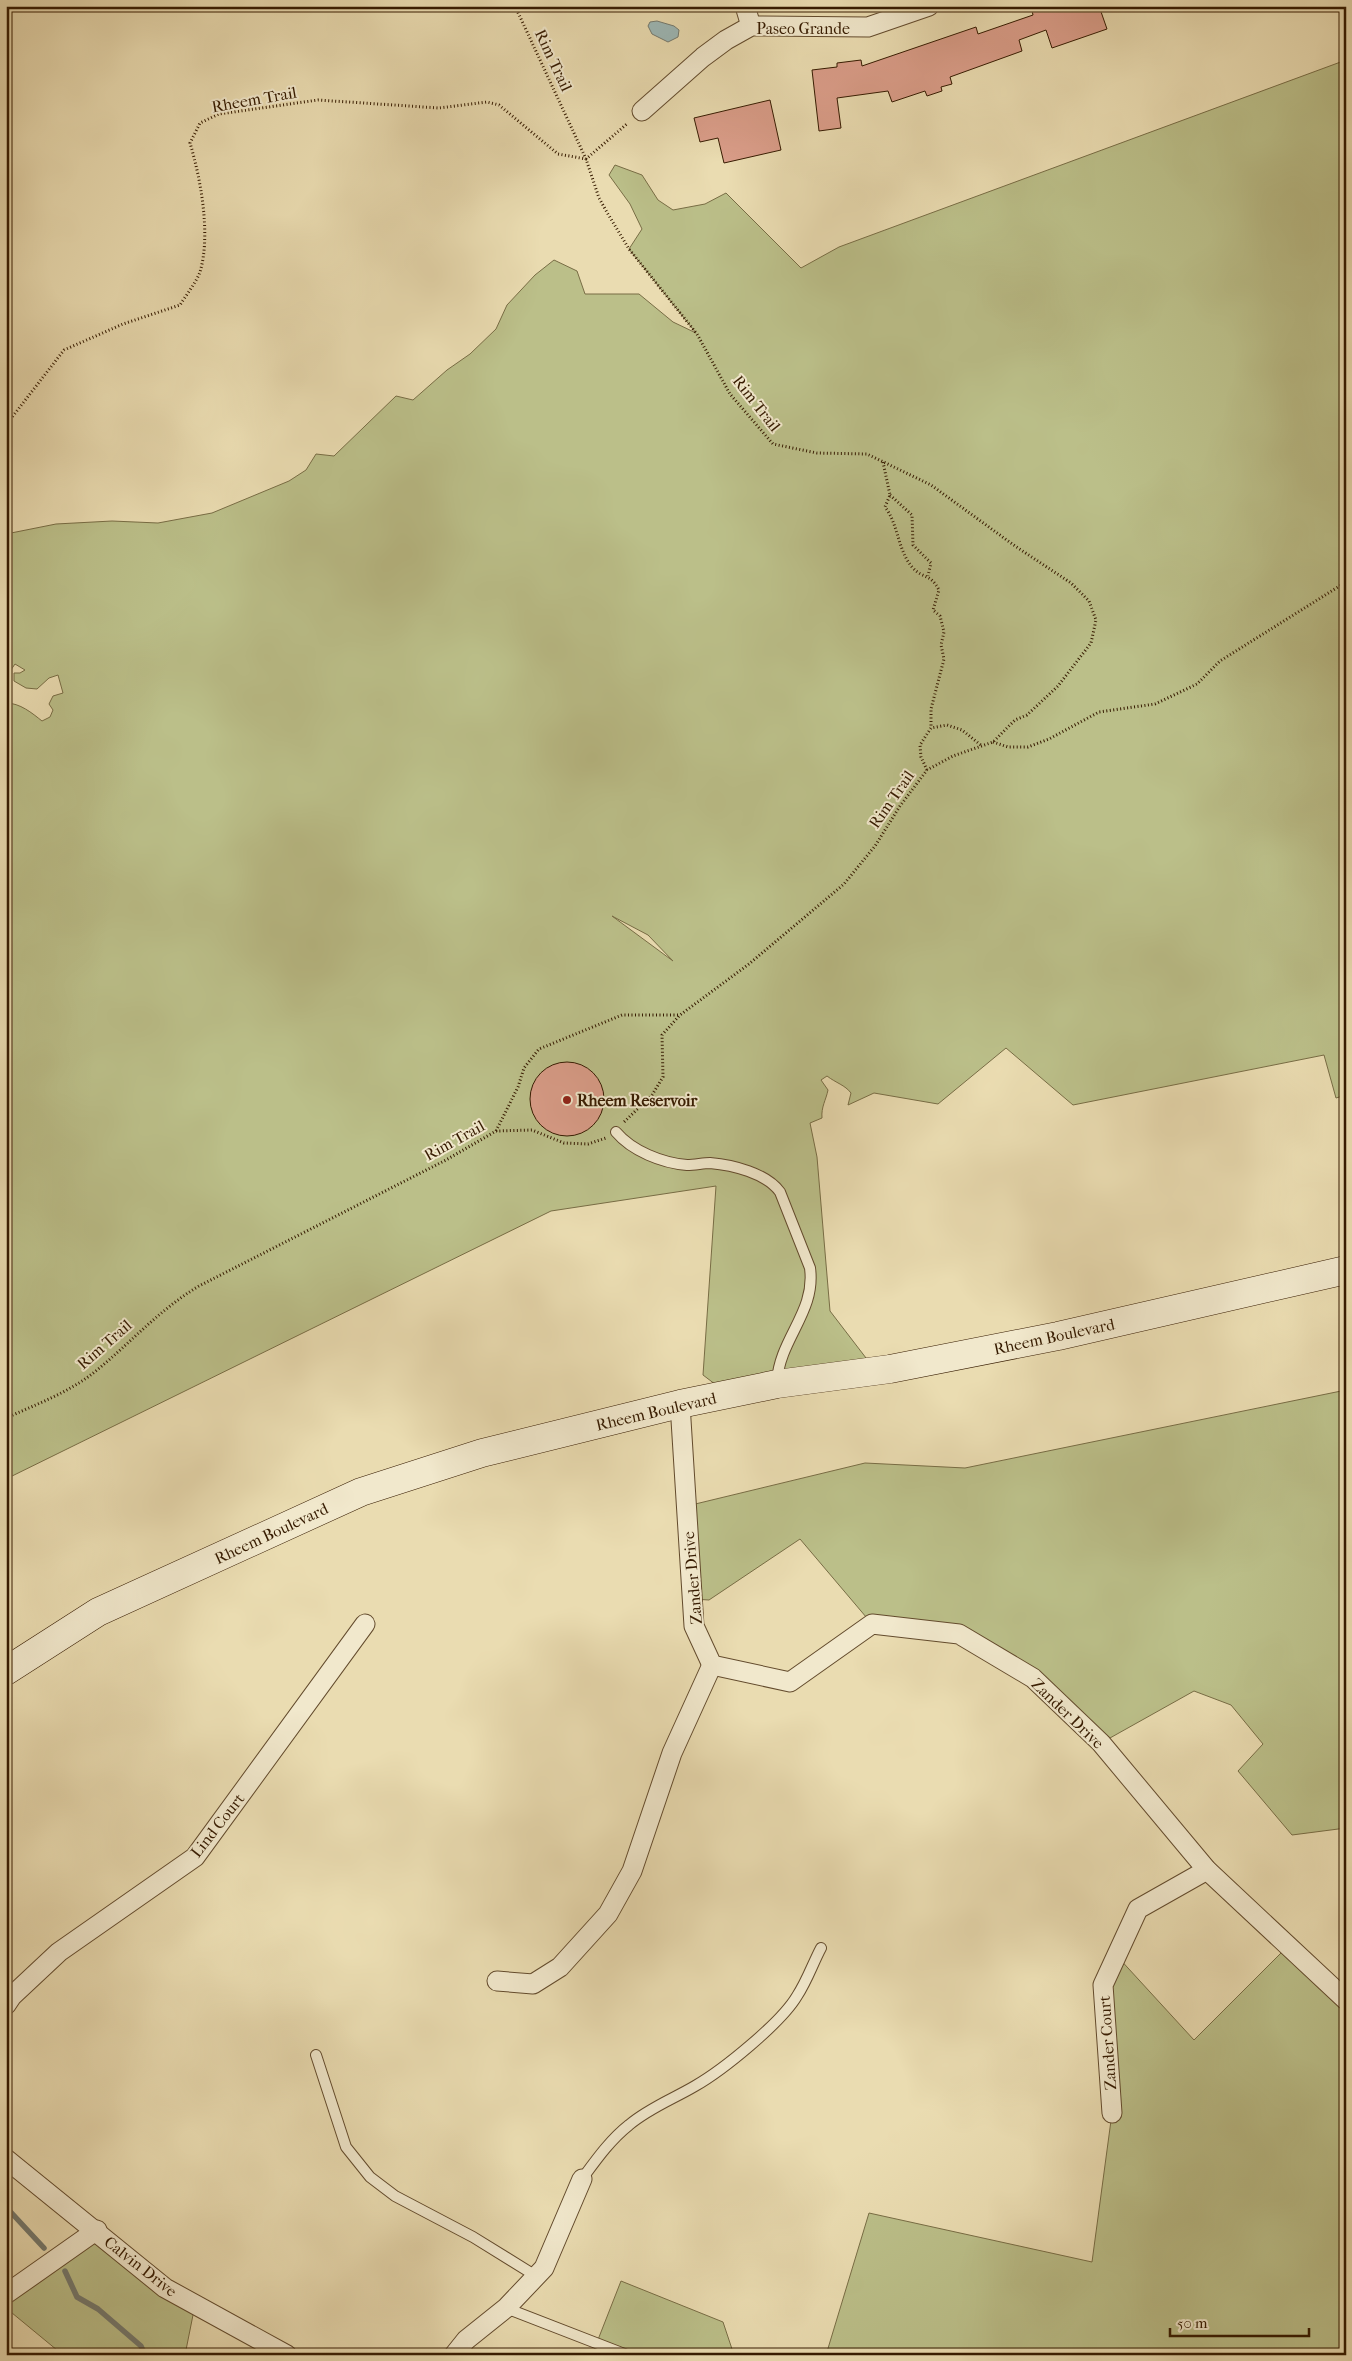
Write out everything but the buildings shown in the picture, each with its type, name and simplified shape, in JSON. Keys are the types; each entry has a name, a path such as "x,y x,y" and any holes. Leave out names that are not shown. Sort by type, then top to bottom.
{"street":[{"path":"745,6 751,26"},
{"name":"Paseo Grande","path":"642,111 703,57 726,40 751,26 868,28 929,6"},
{"name":"Rheem Boulevard","path":"6,1671 98,1612 361,1492 482,1453 680,1404 777,1384 890,1369 1058,1336 1346,1270"},
{"name":"Zander Drive","path":"680,1404 694,1626 712,1665 790,1682 872,1624 959,1634 1033,1678 1101,1743 1207,1870 1346,2000"},
{"name":"Lind Court","path":"6,2005 12,1996 59,1952 195,1857 365,1624"},
{"path":"497,1981 533,1984 560,1968 608,1914 632,1871 672,1753 712,1665"},
{"name":"Zander Court","path":"1112,2113 1103,1985 1138,1909 1207,1870"},
{"name":"Calvin Drive","path":"6,2159 97,2230 165,2288 287,2355"},
{"path":"454,2355 466,2340 506,2308 544,2268 582,2179"},
{"path":"6,2294 97,2230"}],"lane":[{"path":"616,1132 628,1145 654,1157 686,1165 711,1164 758,1175 773,1182 780,1192 810,1268 811,1279 810,1295 778,1366 777,1384"},
{"path":"582,2179 606,2147 629,2124 695,2086 722,2067 764,2032 797,1997 821,1948"},
{"path":"316,2055 346,2147 370,2177 395,2196 473,2237 536,2276"},
{"path":"506,2308 627,2355"}],"path":[{"name":"Rim Trail","path":"6,1418 62,1392 91,1374 173,1302 199,1286 446,1160 496,1131 532,1130 564,1143 588,1144 604,1140 616,1132 631,1114 652,1096 662,1077 662,1035 680,1015 749,964 844,884 871,852 900,806 927,770 954,756 993,742 1015,720 1027,715 1058,686 1091,643 1096,620 1089,601 1071,583 1015,546 932,485 868,454 817,453 773,444 730,394 697,334 629,249 599,198 586,159 515,6"},
{"name":"Rheem Trail","path":"6,425 64,350 123,324 180,305 200,273 204,230 199,174 190,143 200,123 219,114 318,100 439,108 487,102 499,105 558,154 586,159"},
{"path":"586,159 642,111"},
{"path":"883,462 890,495 885,507 893,517 899,544 913,568 934,580 939,590 933,610 940,616 944,632 941,645 944,659 931,710 931,728 920,745 921,757 927,770"},
{"path":"890,495 912,515 914,545 931,563 928,576"},
{"path":"993,742 1008,748 1034,745 1099,712 1155,704 1197,684 1220,661 1346,582"},
{"path":"931,728 947,725 962,730 982,746"},
{"path":"496,1131 518,1087 524,1068 539,1049 622,1015 680,1015"}],"green space":[{"path":"1346,60 1346,1095 1336,1098 1324,1055 1073,1105 1006,1048 938,1104 874,1093 848,1105 851,1093 827,1076 821,1080 828,1090 822,1118 810,1123 817,1157 830,1311 876,1371 728,1394 703,1375 716,1186 551,1211 6,1479 6,703 21,707 42,721 50,717 53,710 49,704 53,696 63,693 58,675 49,678 37,689 26,688 14,681 14,673 20,673 25,670 15,664 6,677 6,534 56,524 112,521 158,523 212,513 289,481 306,470 316,454 334,456 396,396 413,400 447,370 470,354 496,329 507,305 535,275 554,260 577,271 585,294 639,294 673,322 696,333 629,249 642,229 630,204 609,175 615,165 642,175 658,200 673,210 705,204 726,193 801,268 839,247","holes":["612,916 648,935 673,961"]},
{"path":"1346,1390 1346,1828 1292,1835 1238,1771 1263,1744 1231,1705 1194,1691 1101,1743 1033,1678 959,1634 872,1624 800,1539 709,1600 693,1599 687,1506 865,1463 965,1468"},
{"path":"1288,1946 1346,2000 1346,2272 1343,2273 1346,2278 1346,2355 826,2355 869,2213 1092,2262 1112,2113 1103,1985 1117,1956 1194,2040"},
{"path":"97,2230 195,2305 185,2355 63,2355 6,2308 6,2294"},
{"path":"621,2281 723,2322 734,2355 592,2355"}],"water":[{"path":"657,21 674,26 679,30 678,37 668,42 652,34 648,26 650,22"}],"waterway":[{"path":"6,2207 44,2248"},
{"path":"65,2271 77,2297 98,2309 141,2346 145,2355"}],"place":[{"name":"Rheem Reservoir","path":"567,1100"}]}
